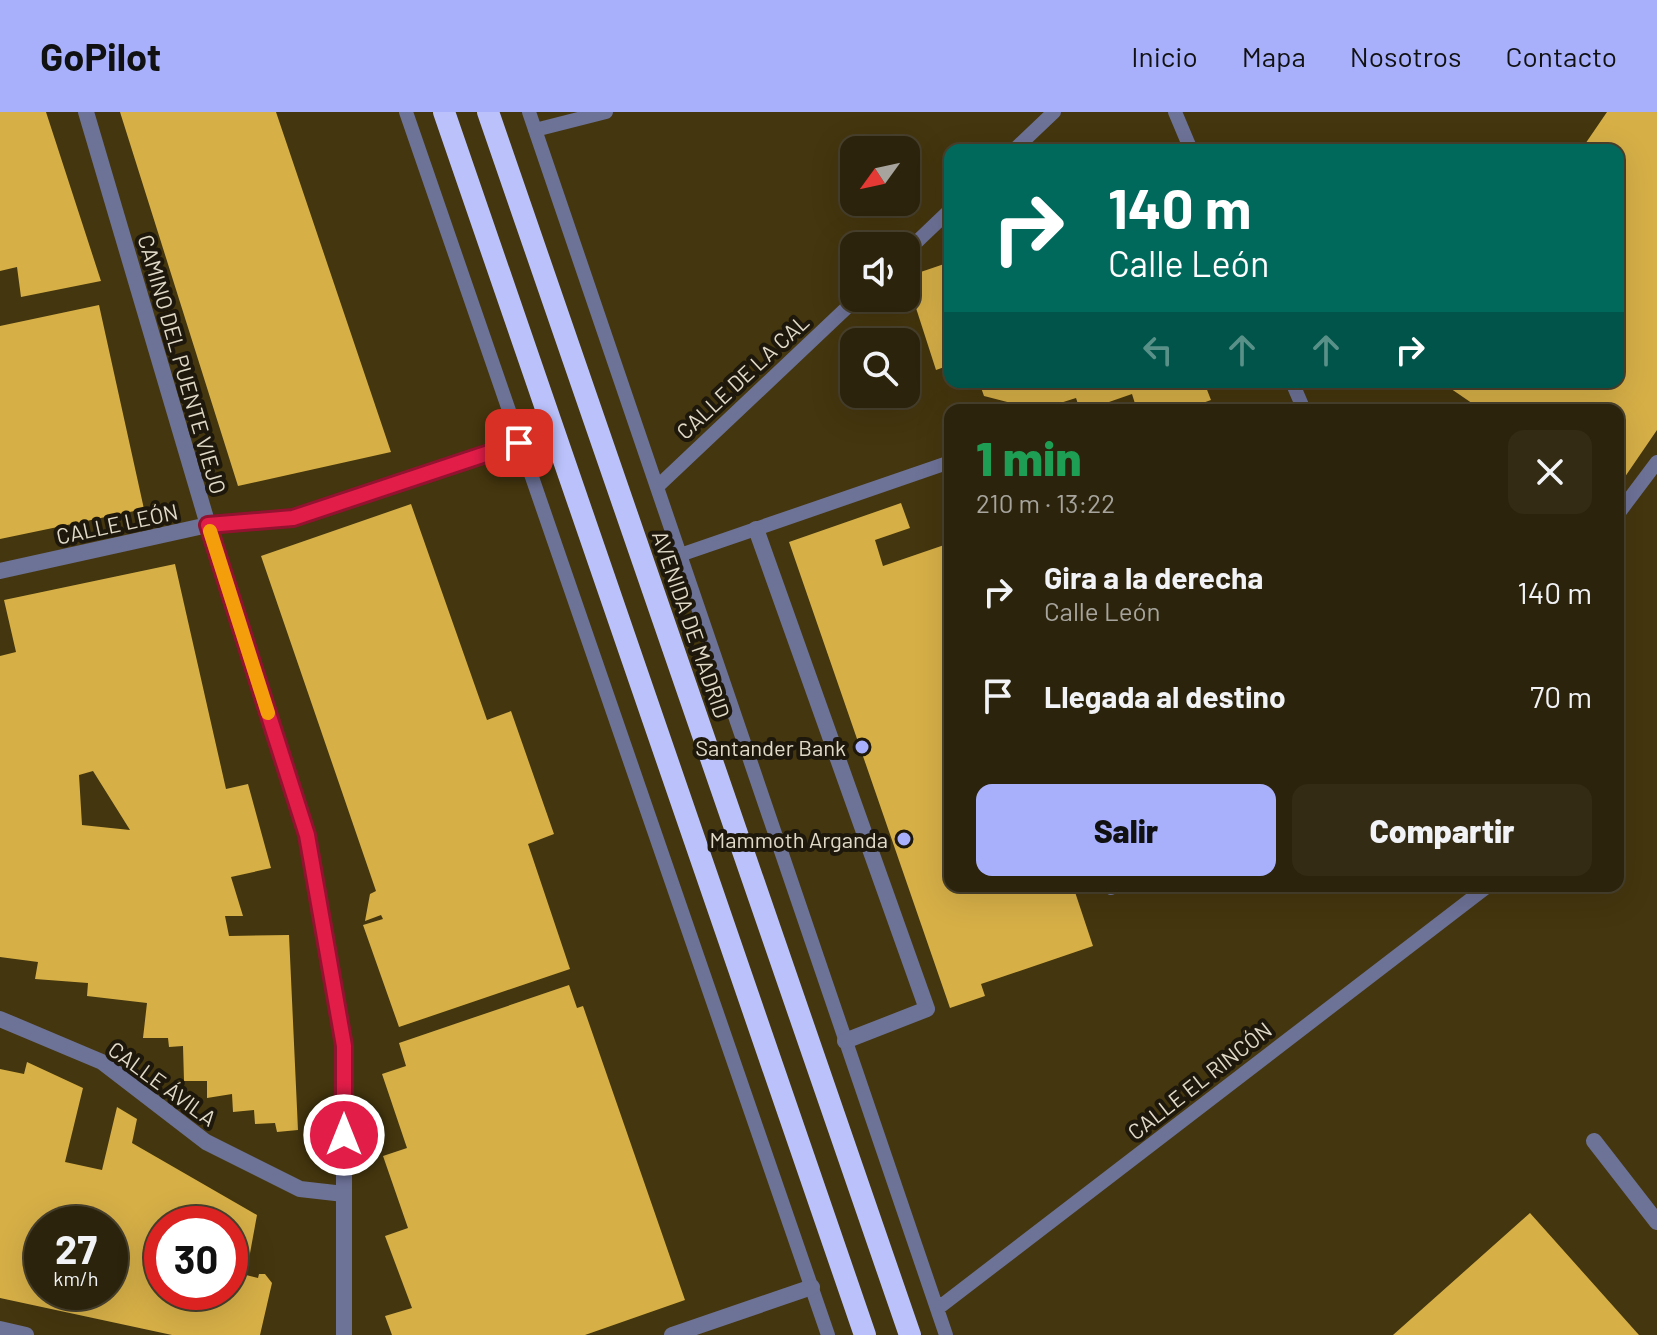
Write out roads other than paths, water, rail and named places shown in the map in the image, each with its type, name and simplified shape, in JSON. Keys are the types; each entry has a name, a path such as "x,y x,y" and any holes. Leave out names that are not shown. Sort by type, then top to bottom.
{"highway":[{"path":"444,112 865,1335"},
{"name":"AVENIDA DE MADRID","path":"488,112 910,1335"}],"street":[{"name":"CAMINO DEL PUENTE VIEJO","path":"86,112 208,525 307,835 344,1046 344,1335"},
{"name":"CALLE LEÓN","path":"0,571 208,525 293,518 519,443"},
{"path":"756,529 927,1009 845,1041"},
{"name":"CALLE ÁVILA","path":"0,1019 102,1062 206,1142 300,1189 344,1194"},
{"path":"1594,1141 1657,1222"},
{"path":"672,1335 812,1287"},
{"path":"0,1329 26,1335"}],"lane":[{"path":"406,112 828,1335"},
{"path":"529,112 946,1335"},
{"path":"1020,144 1054,112"},
{"path":"1175,112 1188,144"},
{"path":"535,130 596,113"},
{"path":"920,239 944,216"},
{"name":"CALLE DE LA CAL","path":"657,487 842,312"},
{"path":"1624,506 1657,462"},
{"path":"680,555 944,464"},
{"name":"CALLE EL RINCÓN","path":"937,1309 1480,892"}],"place":[{"name":"Santander Bank","path":"862,747"},
{"name":"Mammoth Arganda","path":"904,839"}]}
